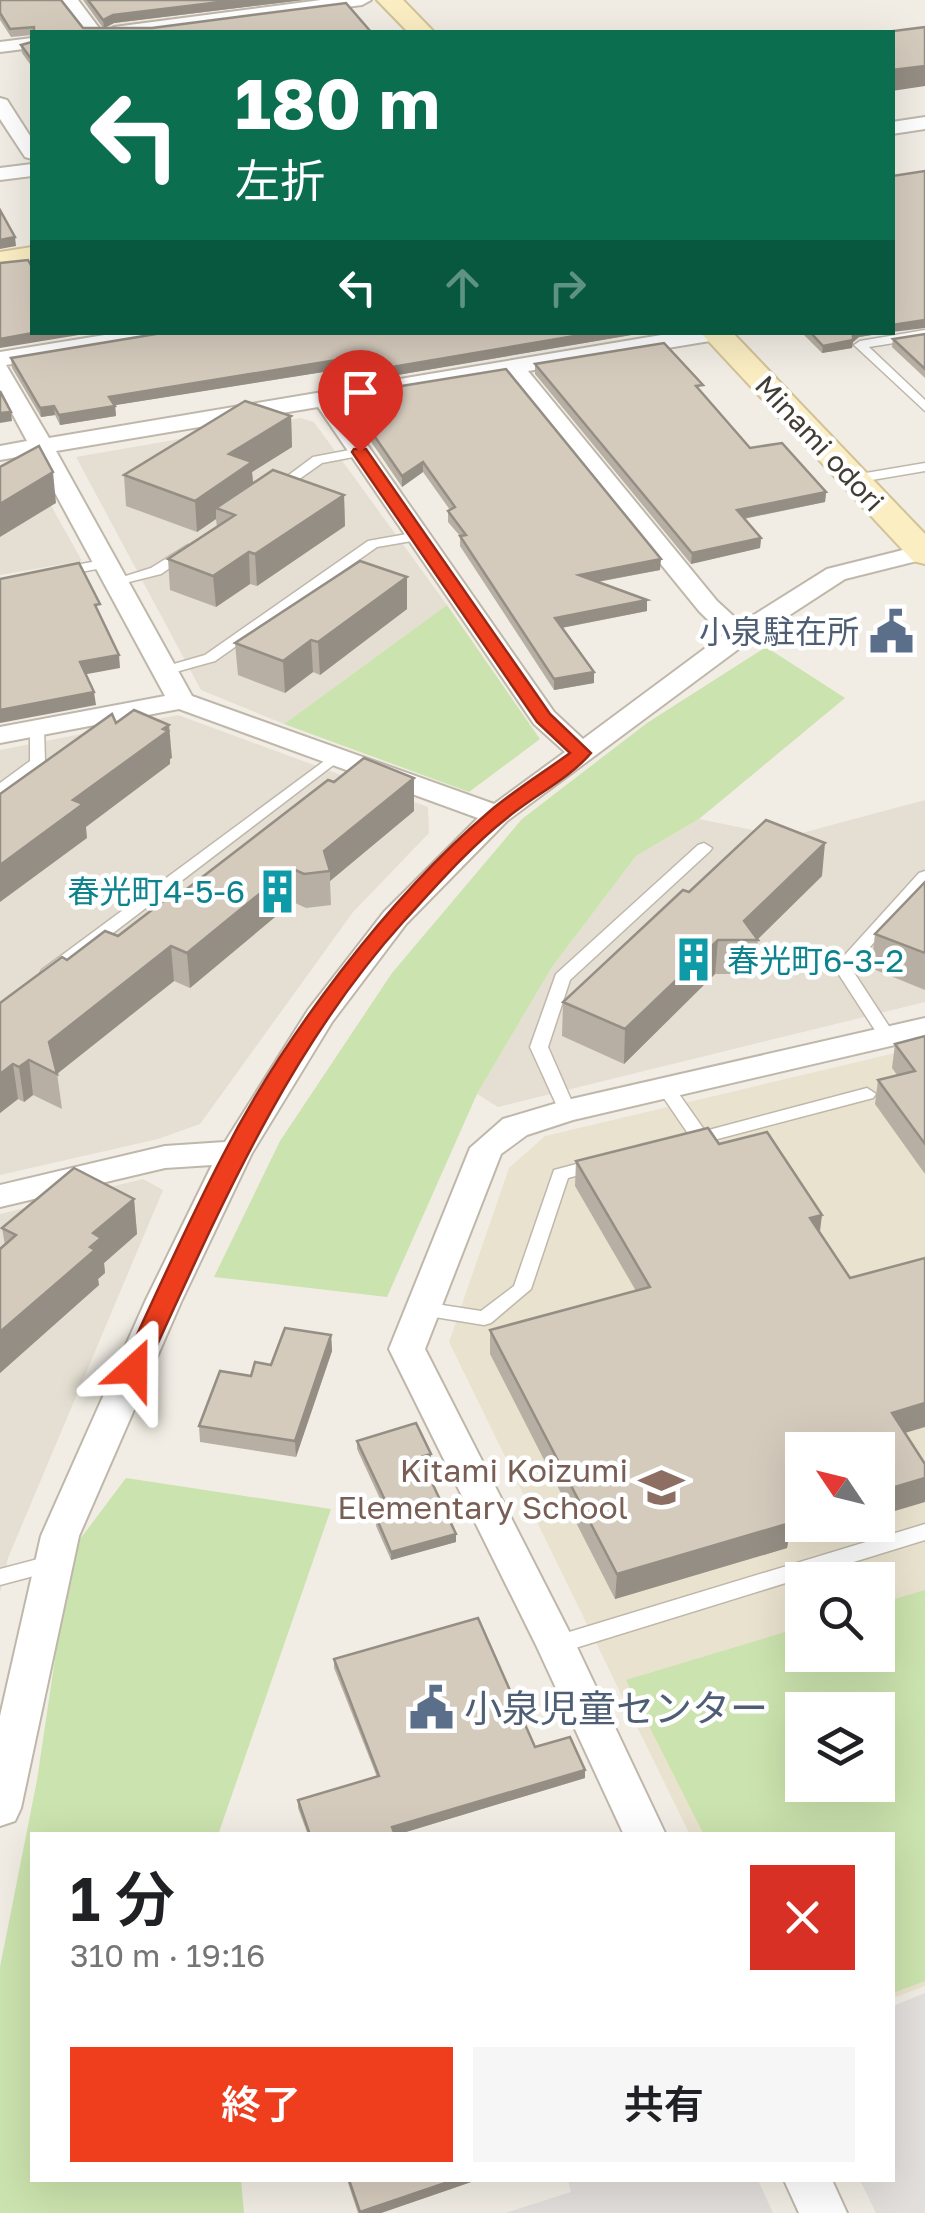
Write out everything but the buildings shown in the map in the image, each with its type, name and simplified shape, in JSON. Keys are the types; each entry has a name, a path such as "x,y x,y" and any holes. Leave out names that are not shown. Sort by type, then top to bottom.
{"street":[{"path":"69,0 92,30"},
{"path":"220,0 246,30"},
{"path":"130,30 362,0"},
{"path":"389,0 420,30"},
{"path":"0,47 30,43"},
{"path":"0,104 30,150"},
{"path":"895,128 925,123"},
{"path":"0,174 30,170"},
{"path":"0,261 30,256"},
{"path":"0,359 148,335"},
{"path":"0,453 704,335"},
{"name":"Minami odori","path":"718,335 924,553"},
{"path":"513,367 708,606 739,636"},
{"path":"0,370 181,701"},
{"path":"324,399 544,718 582,753"},
{"path":"1,1802 60,1536 155,1320 235,1154 319,1017 384,932 497,815 739,636 836,574 924,553"},
{"path":"0,735 181,701 497,815"},
{"path":"644,1832 556,1645 407,1349 487,1148 515,1128 566,1111 925,1028"},
{"path":"0,1196 165,1157 235,1154"},
{"path":"809,2182 823,2213"}],"lane":[{"path":"925,334 860,345 925,407"},
{"path":"270,494 318,460 360,452"},
{"path":"854,479 925,467"},
{"path":"165,671 210,658 372,544 418,536"},
{"path":"36,576 156,571 204,538"},
{"path":"0,790 38,763 37,728"},
{"path":"30,988 335,756"},
{"path":"566,1111 539,1047 562,978 704,848"},
{"path":"888,1037 842,967 925,876"},
{"path":"666,1088 700,1137"},
{"path":"665,1146 867,1094"},
{"path":"423,1309 484,1318 522,1289 560,1174 613,1160"},
{"path":"556,1645 925,1532"},
{"path":"0,1578 54,1563"}],"shaded area":[{"path":"300,418 314,422 447,605 284,724 201,690 76,457"},
{"path":"26,461 82,561 0,575 0,465"},
{"path":"178,715 428,807 429,833 353,912 200,1124 158,1139 0,1175 0,750"},
{"path":"925,800 925,1002 498,1107 477,1094 552,967 636,856 699,819 787,837"},
{"name":"Kitami Koizumi Elementary School","path":"925,1046 925,1986 895,1997 895,1832 689,1832 449,1342 509,1168 545,1136"},
{"path":"143,1179 163,1190 8,1558 0,1593 0,1214"},
{"path":"925,1993 925,2213 876,2213 861,2182 895,2182 895,2005"},
{"path":"568,2182 759,2182 773,2213 505,2213 571,2192"}],"green space":[{"path":"447,605 540,739 469,792 284,724"},
{"path":"766,647 845,698 699,819 636,856 552,967 477,1094 387,1297 214,1277 280,1141 392,973 522,819 647,723"},
{"path":"126,1478 331,1509 219,1832 30,1832 30,2182 241,2182 244,2213 0,2213 0,1967 37,1780 71,1551"},
{"path":"925,1590 925,1981 895,1992 895,1832 702,1832 626,1680 785,1632 785,1672 895,1672 895,1599"}],"place":[{"name":"小泉駐在所","path":"892,631"},
{"name":"春光町4-5-6","path":"278,891"},
{"name":"春光町6-3-2","path":"694,960"},
{"name":"Kitami Koizumi Elementary School","path":"661,1488"},
{"name":"小泉児童センター","path":"431,1707"}],"route":[{"path":"134,1369 235,1154 319,1017 395,918 446,866 497,815 582,753 544,718 360,452"}]}
